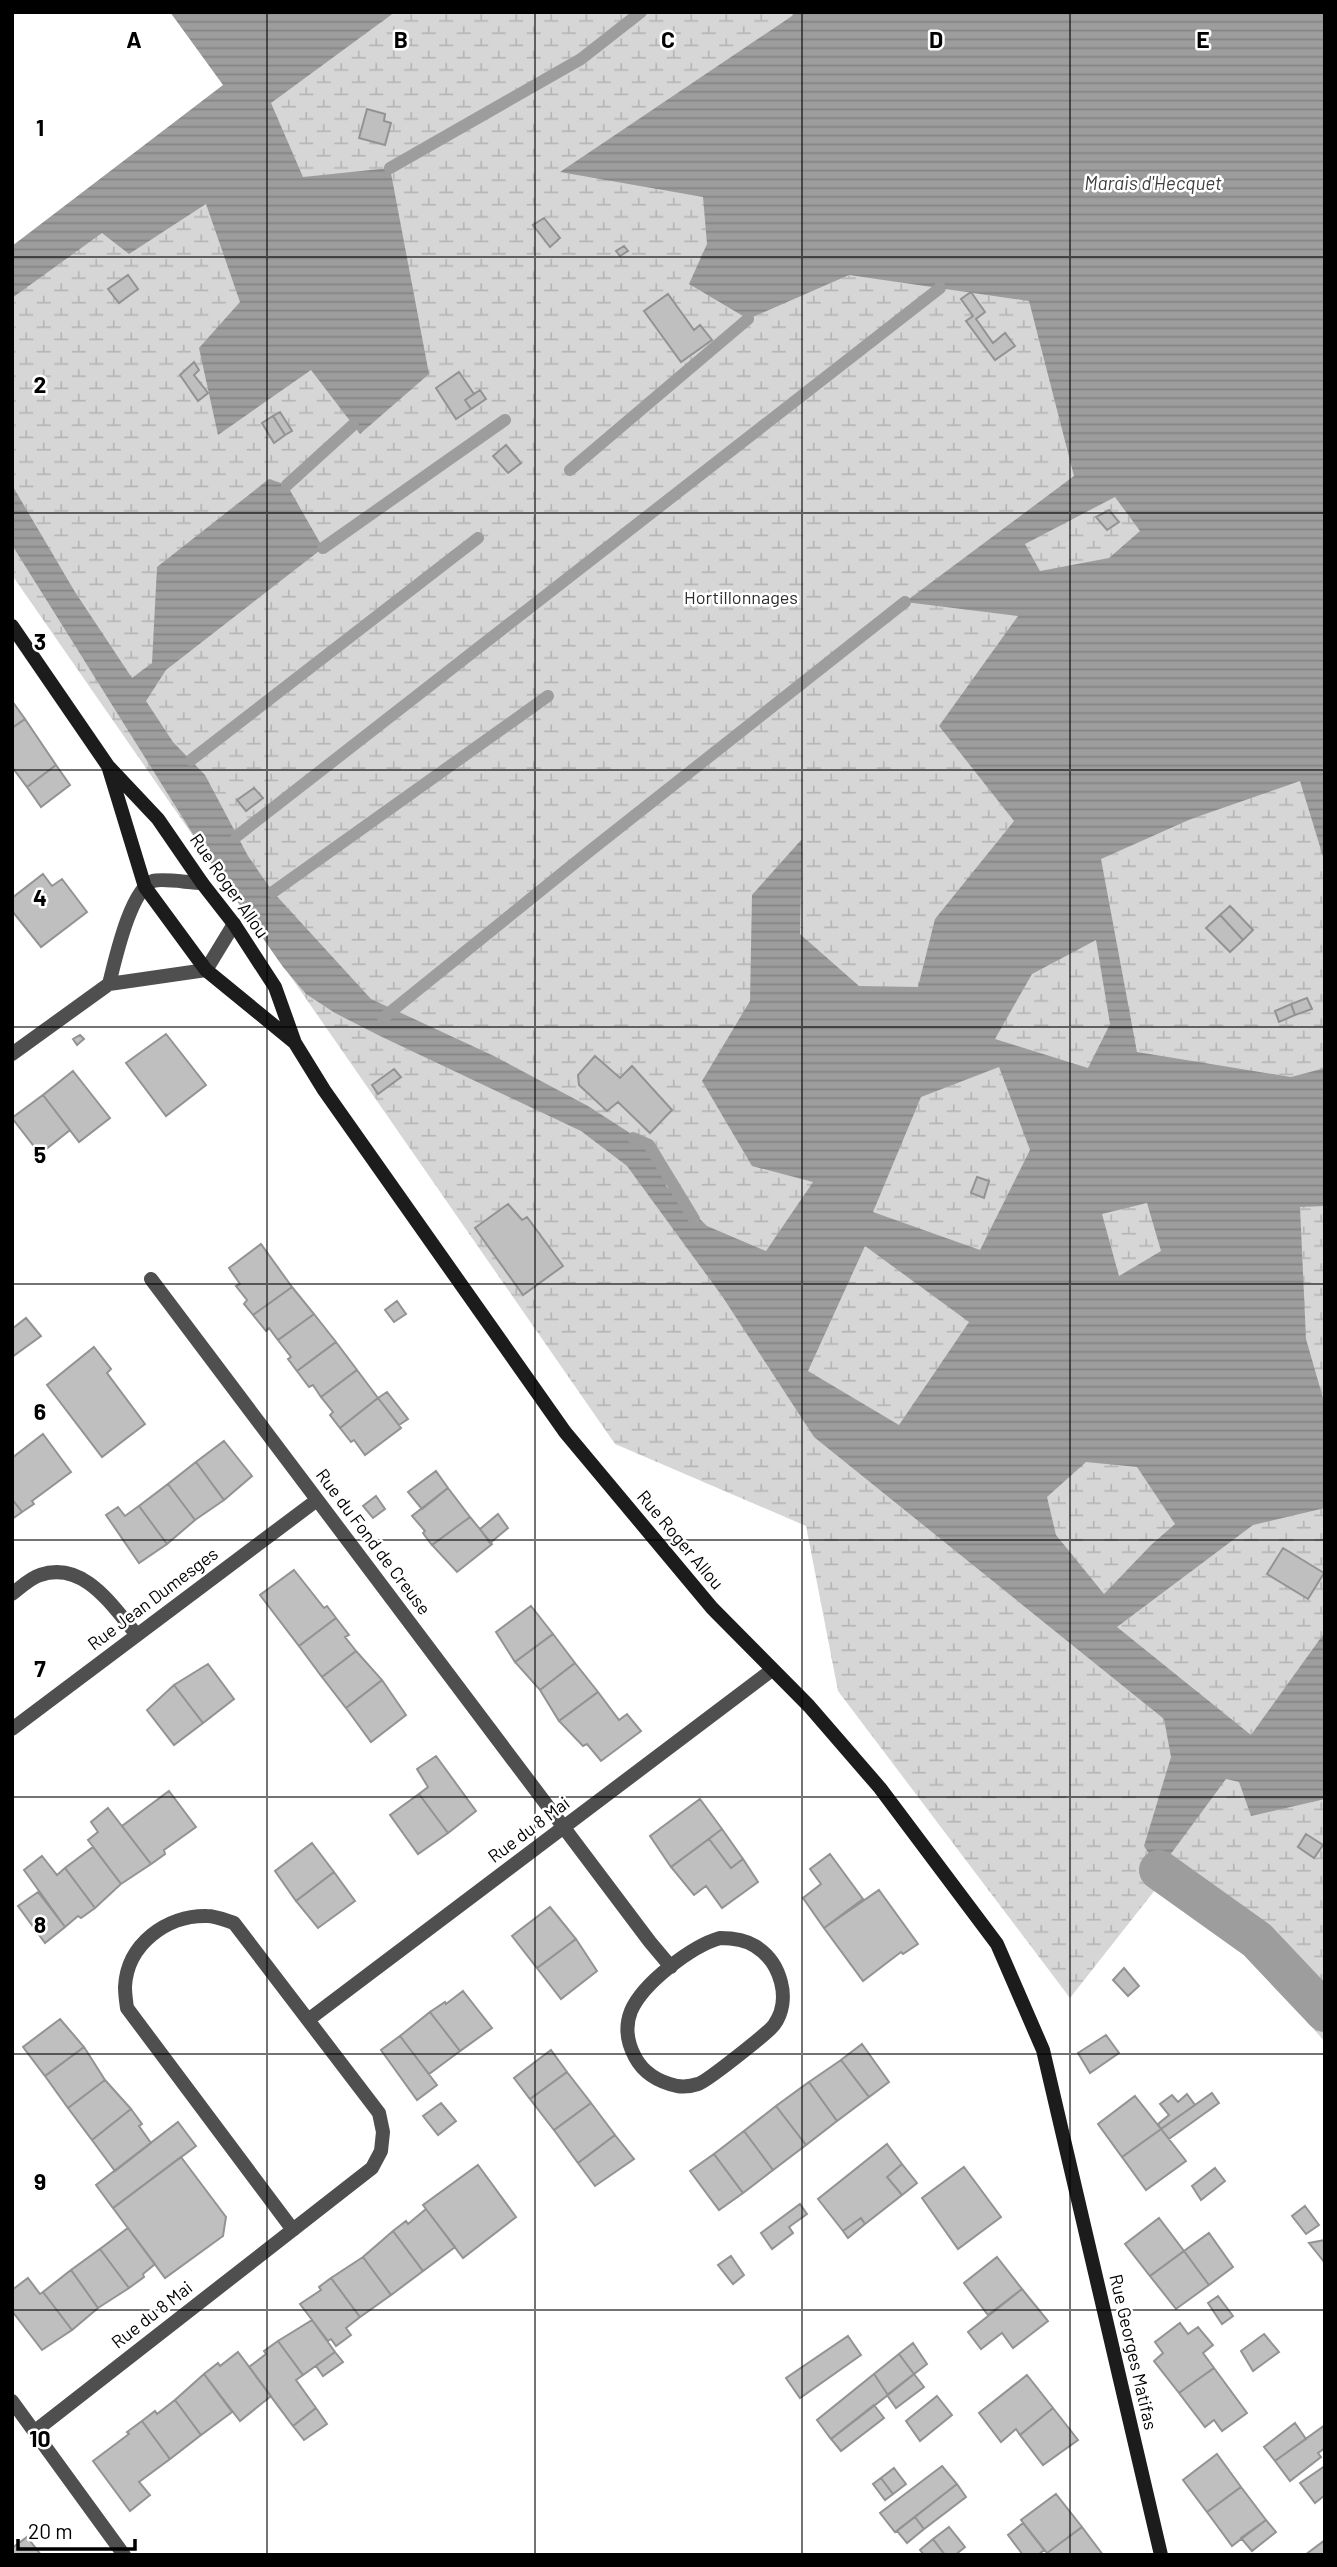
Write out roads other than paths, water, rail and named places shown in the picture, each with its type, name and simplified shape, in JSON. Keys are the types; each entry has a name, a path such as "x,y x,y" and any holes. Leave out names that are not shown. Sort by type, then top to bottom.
{"street":[{"name":"Rue Roger Allou","path":"12,626 108,766 158,819 233,924 275,987 295,1043 324,1090 565,1432 712,1608 809,1706 880,1788 997,1944 1043,2050"},
{"name":"Rue Roger Allou","path":"108,766 145,887 206,970 295,1043"},
{"path":"109,984 130,910 145,887 154,881 202,883"},
{"path":"12,1054 109,984 206,970 233,924"},
{"name":"Rue du Fond de Creuse","path":"151,1279 671,1967"},
{"name":"Rue Jean Dumesges","path":"12,1729 317,1500"},
{"path":"12,1594 38,1576 64,1571 90,1583 137,1635"},
{"name":"Rue du 8 Mai","path":"308,2020 772,1670"},
{"name":"Rue du 8 Mai","path":"35,2431 293,2230 372,2168 381,2151 383,2132 379,2113 234,1923 210,1916 186,1917 163,1926 144,1941 131,1961 125,1985 127,2008 293,2230"},
{"path":"720,1938 738,1939 755,1946 770,1957 779,1973 783,1992 781,2010 773,2026 700,2084 682,2087 650,2076 638,2063 630,2047 627,2030 634,2005 671,1967 702,1943 720,1938"},
{"name":"Rue Georges Matifas","path":"1043,2050 1161,2555"},
{"path":"12,2401 124,2555"}],"water":[{"path":"170,12 395,12 271,103 303,177 390,168 429,374 360,434 311,370 218,435 199,348 240,302 206,204 129,254 102,233 12,298 12,246 223,85"},
{"name":"Marais d'Hecquet","path":"794,12 1325,12 1325,863 1300,781 1191,819 1101,859 1137,1052 1291,1077 1325,1068 1325,1206 1300,1207 1306,1339 1325,1405 1325,1508 1253,1525 1117,1627 1251,1735 1325,1632 1325,1799 1251,1816 1239,1782 1226,1779 1159,1870 1144,1846 1171,1757 1164,1719 814,1437 722,1296 627,1166 581,1131 380,1036 335,1013 306,994 283,967 216,871 12,545 12,485 75,592 132,678 152,663 157,567 269,479 287,485 323,548 166,670 146,701 173,742 205,775 248,856 273,892 371,999 494,1056 588,1106 647,1144 665,1174 666,1186 707,1226 766,1251 813,1182 752,1166 702,1081 750,1001 752,895 802,839 800,934 859,986 918,987 935,919 1014,821 939,726 1018,616 905,602 1074,476 1029,301 849,275 748,319 689,284 707,244 703,197 560,172 792,16","holes":["1115,497 1140,531 1109,558 1040,571 1025,544","1096,940 1110,1024 1088,1068 995,1039 1032,974","999,1067 1030,1150 980,1250 873,1212 921,1097","1147,1203 1161,1251 1119,1276 1102,1214","865,1246 969,1322 899,1425 808,1371","1086,1462 1137,1467 1175,1524 1104,1594 1056,1535 1047,1497"]}],"waterway":[{"path":"390,168 581,59 641,12"},
{"path":"237,836 940,288"},
{"path":"570,470 748,319"},
{"path":"323,548 505,420"},
{"path":"287,485 353,425"},
{"path":"191,760 478,538"},
{"path":"383,1018 905,602"},
{"path":"273,892 548,696"},
{"path":"633,1138 649,1145 694,1219"},
{"path":"1159,1870 1257,1940 1325,2012"}],"park label":[{"name":"Hortillonnages","path":"741,598"}]}
